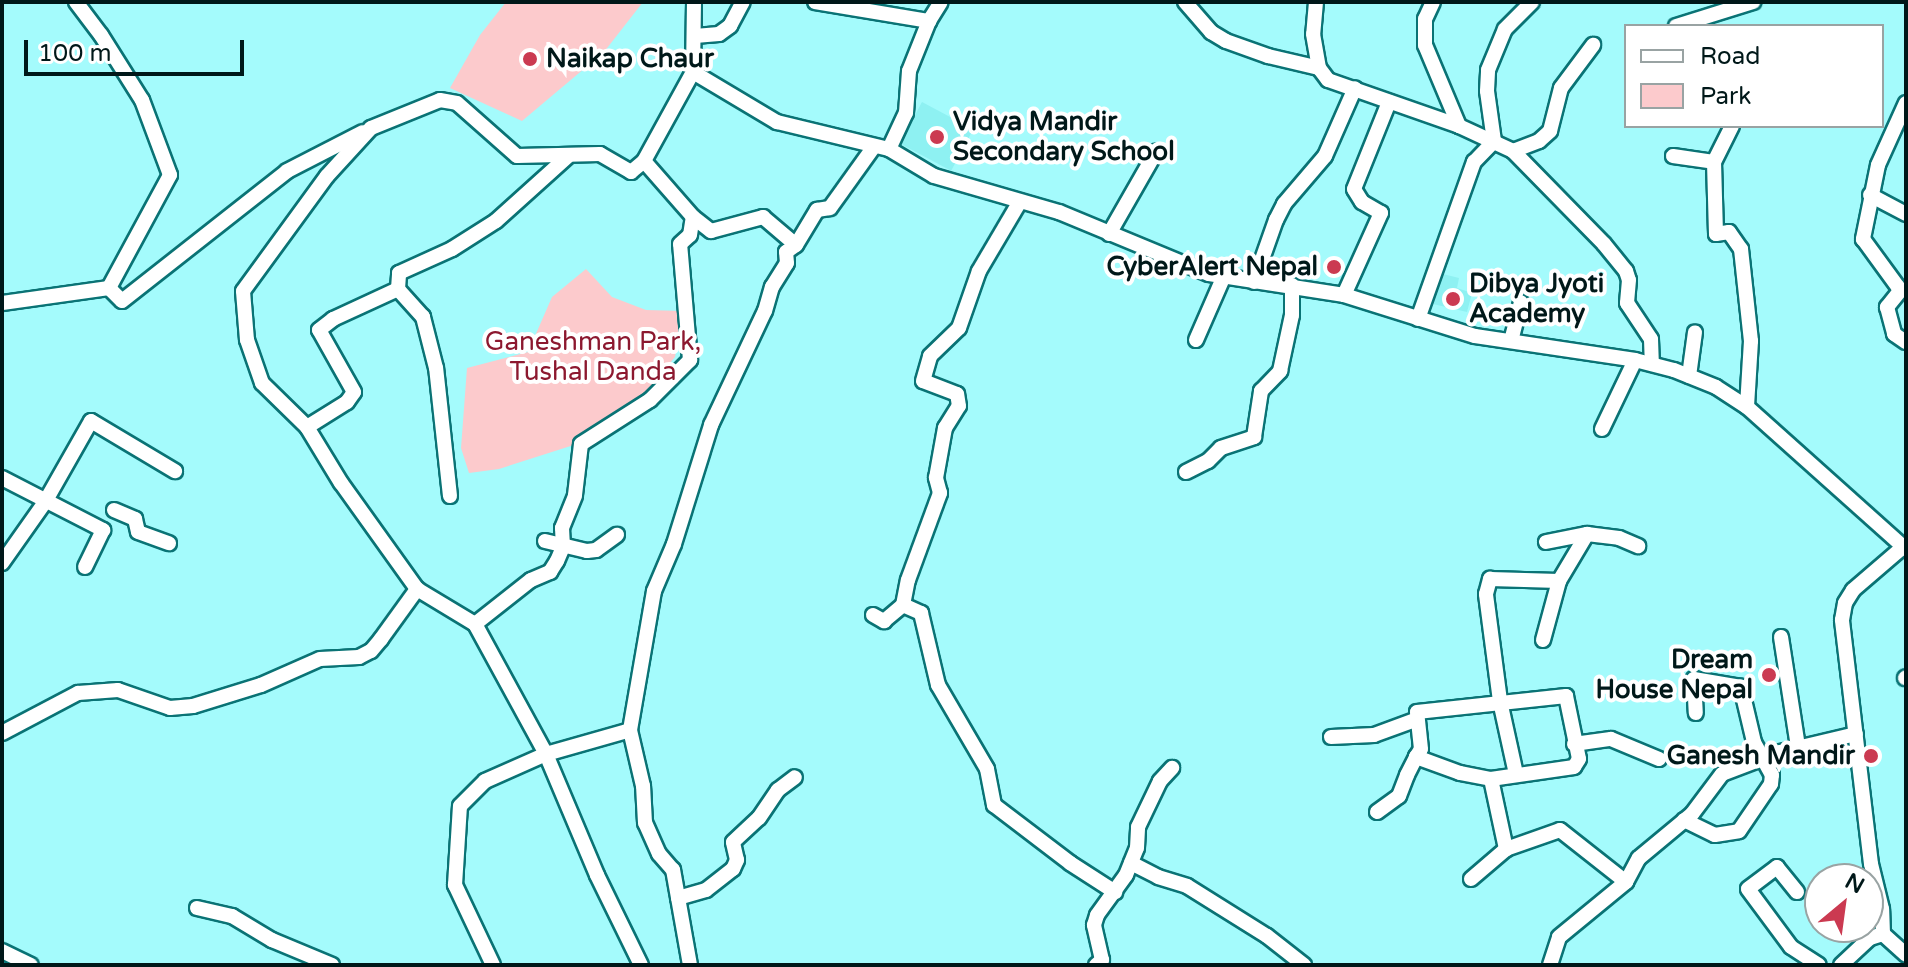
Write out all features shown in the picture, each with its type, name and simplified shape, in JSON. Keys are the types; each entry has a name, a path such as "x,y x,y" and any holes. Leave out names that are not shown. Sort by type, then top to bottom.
{"street":[{"path":"76,2 142,100 170,175 109,288"},
{"path":"109,288 122,301 130,297 247,200 287,171 371,128 440,100 457,103 517,156 600,154 631,172 644,161 693,72 694,2"},
{"path":"695,36 719,34 730,26 743,2"},
{"path":"889,149 906,113 909,71 929,21 941,2"},
{"path":"1185,2 1211,32 1226,41 1268,56 1319,68"},
{"path":"1316,2 1313,34 1319,68 1328,80 1459,126 1513,151 1604,244 1626,271 1629,280 1627,303 1651,339 1652,364"},
{"path":"1433,2 1425,19 1425,45 1459,126"},
{"path":"1494,141 1487,91 1488,70 1505,29 1532,2"},
{"path":"1682,24 1753,2"},
{"path":"824,3 929,21"},
{"path":"1513,151 1539,141 1550,131 1561,88 1593,45"},
{"path":"693,72 777,122 873,148 889,149 934,176 1019,203 1059,212 1169,260 1224,276 1344,295 1475,336 1652,364 1716,387 1747,407 1905,548 1853,590 1845,603 1842,620 1873,863"},
{"path":"1254,282 1276,220 1332,144 1355,88"},
{"path":"1344,295 1381,213 1362,202 1354,189 1389,102"},
{"path":"1906,103 1878,165 1863,239 1898,287 1897,295 1887,307 1894,334 1906,342"},
{"path":"371,128 327,176 243,291 245,330 262,383 307,427 341,483 417,589 475,624 546,754 597,875 641,965"},
{"path":"1731,128 1714,162 1716,234 1729,232 1736,237 1744,273 1752,361 1747,407"},
{"path":"1418,319 1474,162 1494,141"},
{"path":"690,965 673,870 659,854 645,823 643,786 630,730 654,591 674,544 711,425 765,311 772,287 787,263 786,252 796,245 817,210 830,208 873,148"},
{"path":"1109,234 1156,152"},
{"path":"1673,156 1714,162"},
{"path":"450,496 438,380 423,317 398,289 399,273 452,249 496,221 567,157"},
{"path":"644,161 693,217 711,231 763,217 796,245"},
{"path":"1870,195 1906,214"},
{"path":"873,615 884,621 903,605 908,580 940,493 936,478 945,428 959,406 957,394 923,381 930,356 959,328 979,271 1019,203"},
{"path":"475,624 531,580 550,572 563,547 561,534 575,495 581,444 650,400 690,360 680,244 690,235 693,217"},
{"path":"1196,340 1224,276"},
{"path":"1186,472 1208,461 1221,448 1254,437 1261,391 1280,371 1292,315 1292,285"},
{"path":"2,303 109,288"},
{"path":"307,427 347,402 354,392 319,330 333,319 398,289"},
{"path":"1511,341 1521,302"},
{"path":"1689,376 1695,332"},
{"path":"1602,429 1635,360"},
{"path":"2,563 45,502 91,421 175,471"},
{"path":"2,478 103,530"},
{"path":"85,567 116,504 135,519 138,532 169,543"},
{"path":"1543,640 1559,581 1587,534"},
{"path":"1546,542 1587,534 1619,538 1638,546"},
{"path":"545,541 563,547 596,550 617,535"},
{"path":"1516,774 1500,701 1486,594 1490,579 1559,581"},
{"path":"2,733 78,693 118,690 170,708 193,706 261,685 320,659 359,657 371,651 417,589"},
{"path":"903,605 921,613 938,685 987,769 994,805 1070,863 1115,892"},
{"path":"1781,637 1798,747"},
{"path":"1684,820 1715,835 1739,831 1771,784 1772,775 1761,758 1741,687 1694,679 1696,713"},
{"path":"1377,812 1399,796 1416,757 1421,749 1415,720 1417,712 1566,696 1579,763 1574,767 1491,779 1460,773 1416,757"},
{"path":"1331,737 1374,735 1415,720"},
{"path":"493,965 455,885 460,806 485,781 546,754 630,730"},
{"path":"1550,965 1559,937 1626,882 1639,858 1684,820 1722,774 1761,758 1856,734"},
{"path":"1574,744 1611,739 1659,759"},
{"path":"1101,963 1094,925 1097,915 1115,892 1131,863 1137,848 1138,827 1160,781 1172,768"},
{"path":"678,898 706,890 733,869 737,860 733,842 759,818 778,790 795,777"},
{"path":"1491,779 1506,849"},
{"path":"1471,879 1506,849 1560,830 1626,882"},
{"path":"1131,863 1158,877 1187,886 1267,936 1304,965"},
{"path":"1797,892 1777,867 1748,889 1791,947 1819,965"},
{"path":"197,908 232,916 272,940 332,965"},
{"path":"1884,935 1906,955"},
{"path":"1841,965 1865,943"},
{"path":"2,951 31,965"}],"shaded area":[{"name":"Vidya Mandir Secondary School","path":"922,102 973,129 951,171 900,143"},
{"name":"Dibya Jyoti Academy","path":"1443,274 1459,278 1457,288 1472,293 1467,312 1433,304"}],"green space":[{"name":"Naikap Chaur","path":"506,2 643,2 604,52 522,121 450,88 480,35"},
{"name":"Ganeshman Park, Tushal Danda","path":"586,269 612,297 646,310 683,311 675,357 640,399 580,443 499,469 469,473 461,448 467,368 528,352 552,297"}],"place":[{"name":"Naikap Chaur","path":"530,59"},
{"name":"Vidya Mandir Secondary School","path":"937,137"},
{"name":"CyberAlert Nepal","path":"1334,267"},
{"name":"Dibya Jyoti Academy","path":"1453,299"},
{"name":"Dream House Nepal","path":"1769,675"},
{"name":"Ganesh Mandir","path":"1871,756"}]}
